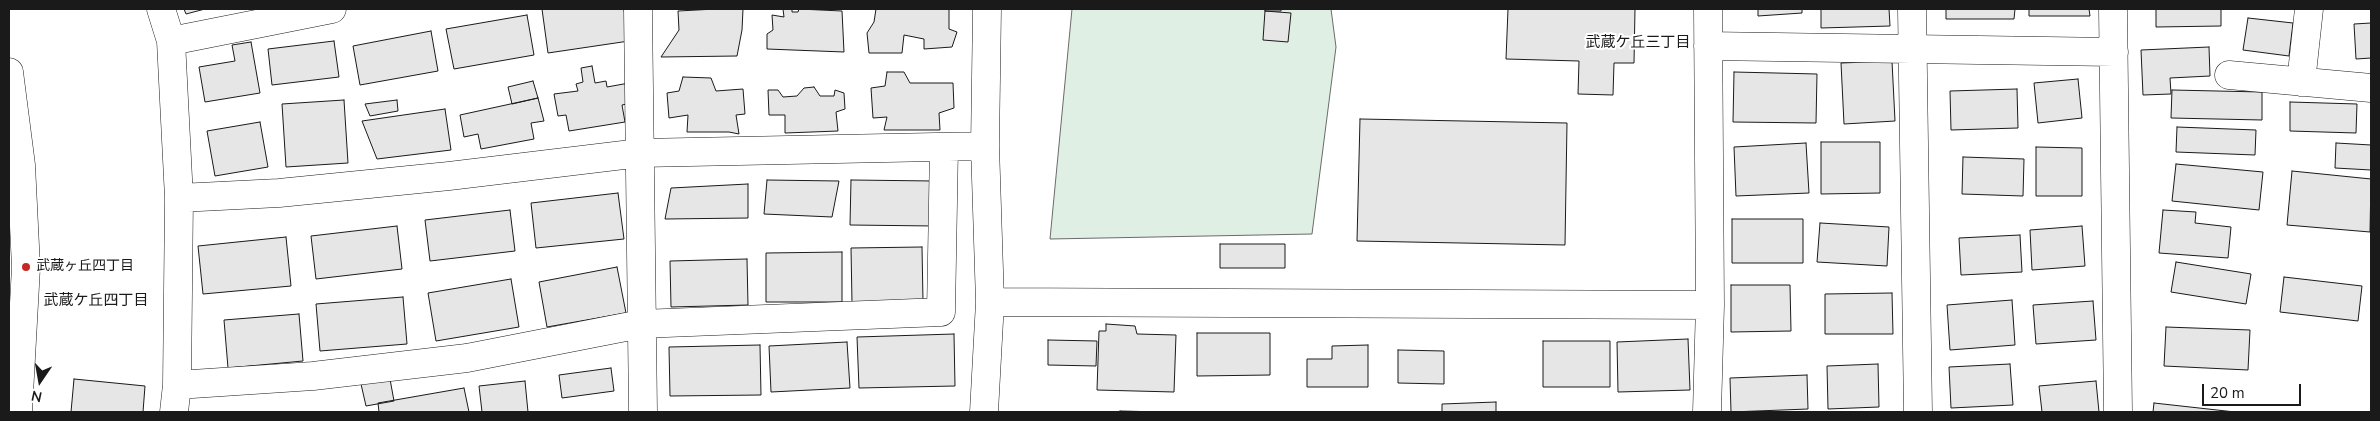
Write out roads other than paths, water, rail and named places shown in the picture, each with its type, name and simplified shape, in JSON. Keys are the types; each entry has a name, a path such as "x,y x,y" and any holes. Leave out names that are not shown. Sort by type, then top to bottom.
{"street":[{"path":"160,9 171,41 179,198 177,385 174,412"},
{"path":"171,41 332,9"},
{"path":"638,9 643,412"},
{"path":"984,412 990,302 986,146 987,9"},
{"path":"1707,412 1710,305 1708,9"},
{"path":"1912,9 1918,412"},
{"path":"2113,9 2118,412"},
{"path":"2301,82 2309,9"},
{"path":"1708,46 2114,52"},
{"path":"9,72 22,165 26,267 18,412"},
{"path":"2229,76 2371,88"},
{"path":"179,198 279,193 430,178 640,153 986,146"},
{"path":"177,385 313,376 467,358 641,324 941,312 944,147"},
{"path":"990,302 1710,305"}],"place":[{"name":"武蔵ヶ丘四丁目","path":"26,267"}],"district":[{"name":"武蔵ケ丘三丁目","path":"1638,43"},
{"name":"武蔵ケ丘四丁目","path":"96,301"}]}
